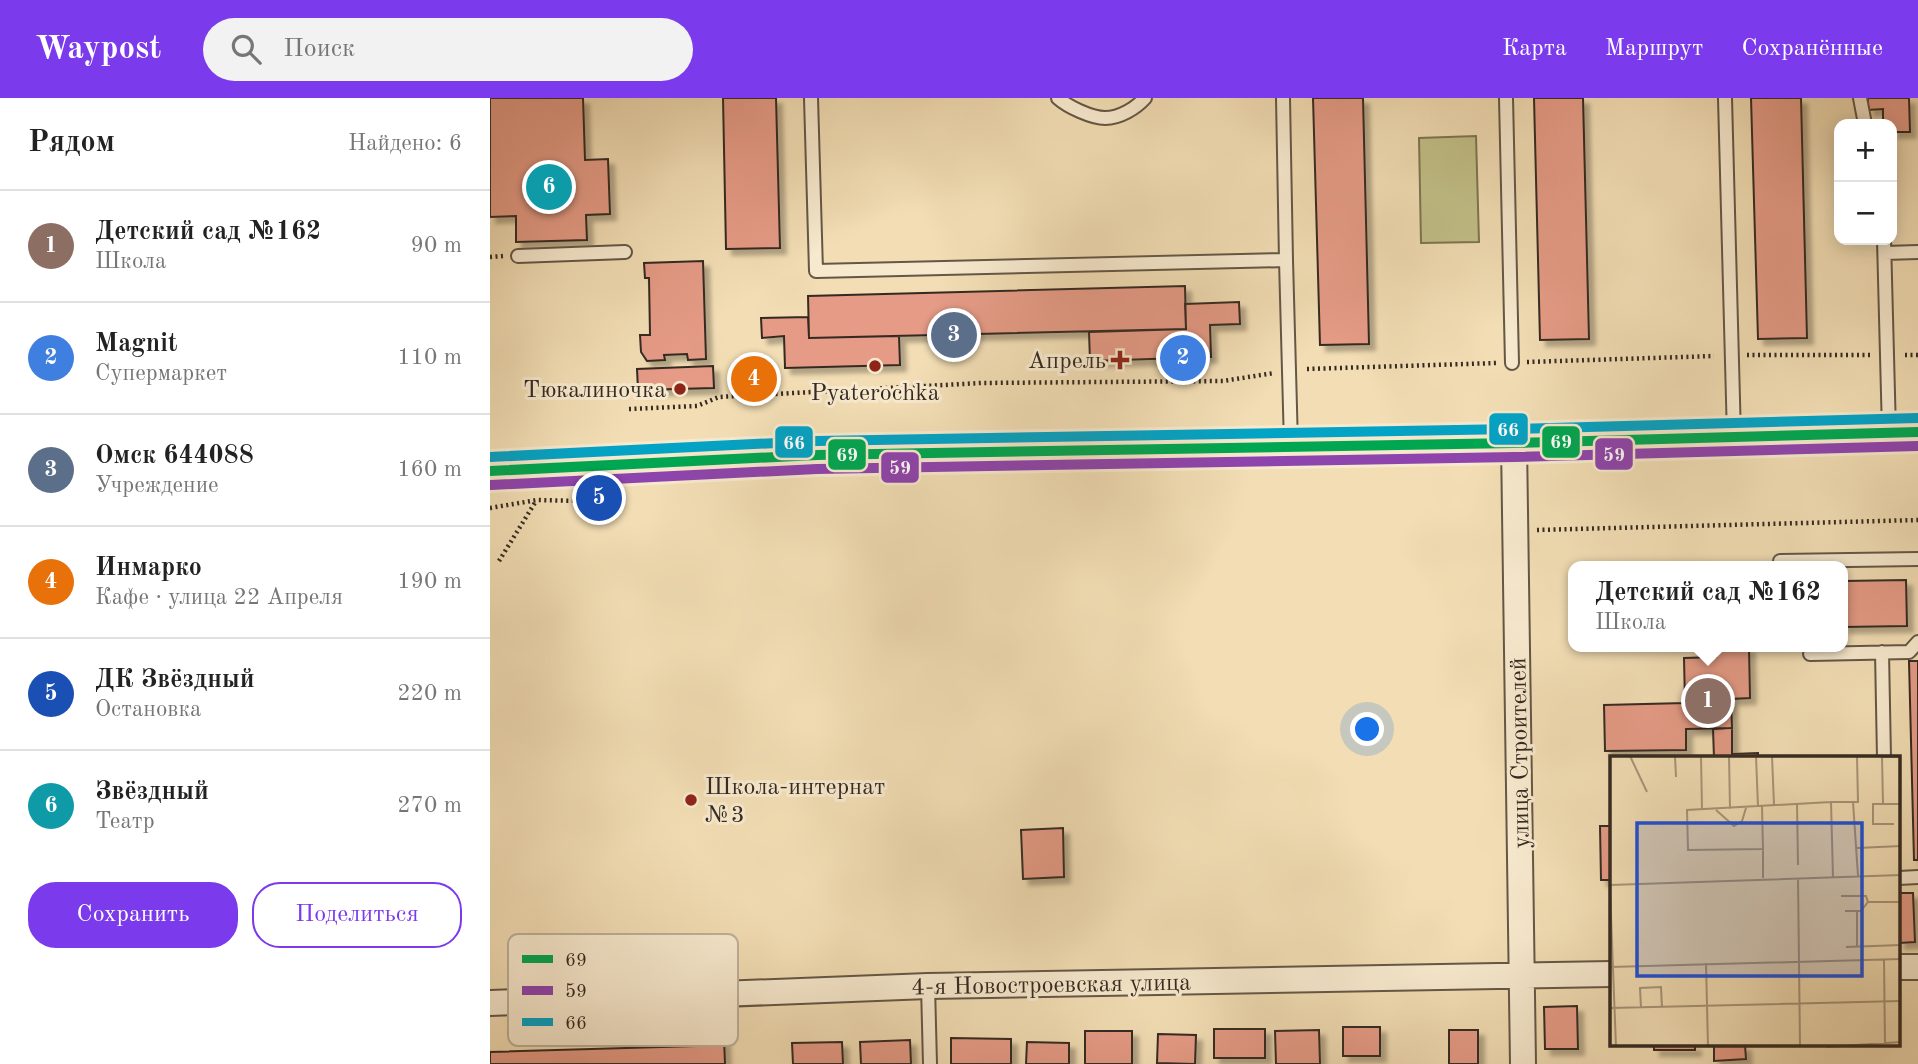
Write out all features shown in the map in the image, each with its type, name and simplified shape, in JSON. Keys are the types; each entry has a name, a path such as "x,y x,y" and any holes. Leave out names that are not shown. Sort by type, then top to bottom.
{"main road":[{"path":"490,471 817,456 1514,443 1904,432"}],"street":[{"name":"улица Строителей","path":"1514,443 1523,1064"},
{"path":"1900,967 1918,967"},
{"name":"4-я Новостроевская улица","path":"738,993 928,986 1610,974"},
{"name":"4-я Новостроевская улица","path":"490,1003 508,1002"}],"lane":[{"path":"811,98 816,271 1286,260"},
{"path":"1058,98 1068,107 1105,118 1136,108 1145,98"},
{"path":"1283,98 1291,447"},
{"path":"1506,98 1512,363"},
{"path":"1725,98 1734,437"},
{"path":"1860,98 1864,119"},
{"path":"1904,432 1885,246 1918,252"},
{"path":"518,256 625,252"},
{"path":"1780,561 1918,559"},
{"path":"1810,654 1909,652 1918,642"},
{"path":"1882,652 1884,756"},
{"path":"1900,878 1918,877"},
{"path":"928,986 930,1064"}],"path":[{"path":"499,561 537,500"},
{"path":"490,508 537,500 581,501"},
{"path":"1516,531 1918,520"}],"shaded area":[{"path":"1476,136 1479,242 1421,243 1419,138"}],"building":[{"path":"490,98 583,98 585,160 608,159 610,214 586,215 587,240 516,242 516,216 490,217"},
{"path":"723,98 776,98 780,248 726,249"},
{"path":"1313,98 1363,98 1369,344 1320,345"},
{"path":"1534,98 1583,98 1589,339 1540,340"},
{"path":"1751,98 1801,98 1807,338 1758,339"},
{"path":"1868,98 1909,98 1910,132 1897,132 1897,119 1883,119 1883,109 1868,110"},
{"path":"703,261 706,359 688,360 687,354 664,355 665,360 647,361 641,352 640,335 650,335 649,278 645,278 644,263"},
{"path":"1185,286 1186,329 809,338 808,296"},
{"path":"1239,302 1240,324 1210,325 1211,357 1090,361 1089,332 1186,329 1185,304"},
{"path":"808,317 809,338 899,336 900,365 785,368 784,336 762,338 761,318"},
{"path":"713,366 714,388 638,390 637,369"},
{"path":"736,368 748,368 748,379 736,379"},
{"path":"748,368 760,368 761,379 748,379"},
{"path":"1906,580 1907,626 1848,627 1848,581"},
{"path":"1716,652 1749,652 1750,698 1731,699 1732,728 1686,729 1686,750 1605,751 1604,705 1685,703 1684,658 1716,657"},
{"path":"1909,661 1918,661 1918,860 1914,860"},
{"path":"1732,728 1732,754 1758,753 1758,756 1714,756 1713,729"},
{"path":"1600,826 1610,826 1610,880 1601,880"},
{"path":"1063,828 1064,877 1023,879 1021,830"},
{"path":"1900,893 1913,893 1915,942 1900,943"},
{"path":"1577,1006 1578,1049 1545,1049 1544,1007"},
{"path":"1343,1027 1380,1027 1380,1056 1343,1056"},
{"path":"1214,1029 1265,1029 1265,1058 1214,1058"},
{"path":"1319,1030 1320,1064 1276,1064 1275,1031"},
{"path":"1449,1030 1478,1030 1478,1064 1449,1064"},
{"path":"1085,1031 1132,1031 1132,1064 1085,1064"},
{"path":"1158,1034 1196,1035 1195,1064 1157,1063"},
{"path":"951,1038 1011,1039 1011,1064 951,1064"},
{"path":"910,1040 911,1064 861,1064 860,1042"},
{"path":"842,1042 843,1064 793,1064 792,1043"},
{"path":"1027,1042 1069,1043 1069,1064 1026,1064"},
{"path":"724,1046 725,1064 490,1064 490,1052"},
{"path":"1654,1046 1695,1046 1695,1050 1654,1050"},
{"path":"1714,1046 1745,1046 1746,1059 1714,1061"}],"transit line":[{"name":"66","path":"490,457 817,441 1514,429 1918,418"},
{"name":"69","path":"490,471 817,455 1514,443 1918,432"},
{"name":"59","path":"491,485 817,469 1514,457 1918,446"}],"place":[{"name":"Звёздный","path":"549,187"},
{"name":"Омск 644088","path":"954,335"},
{"name":"Magnit","path":"1183,358"},
{"name":"Апрель","path":"1120,360"},
{"name":"Pyaterochka","path":"875,366"},
{"name":"Инмарко","path":"754,379"},
{"name":"Тюкалиночка","path":"680,389"},
{"name":"ДК Звёздный","path":"599,498"},
{"name":"Детский сад №162","path":"1708,701"},
{"name":"Школа-интернат №3","path":"691,800"}]}
